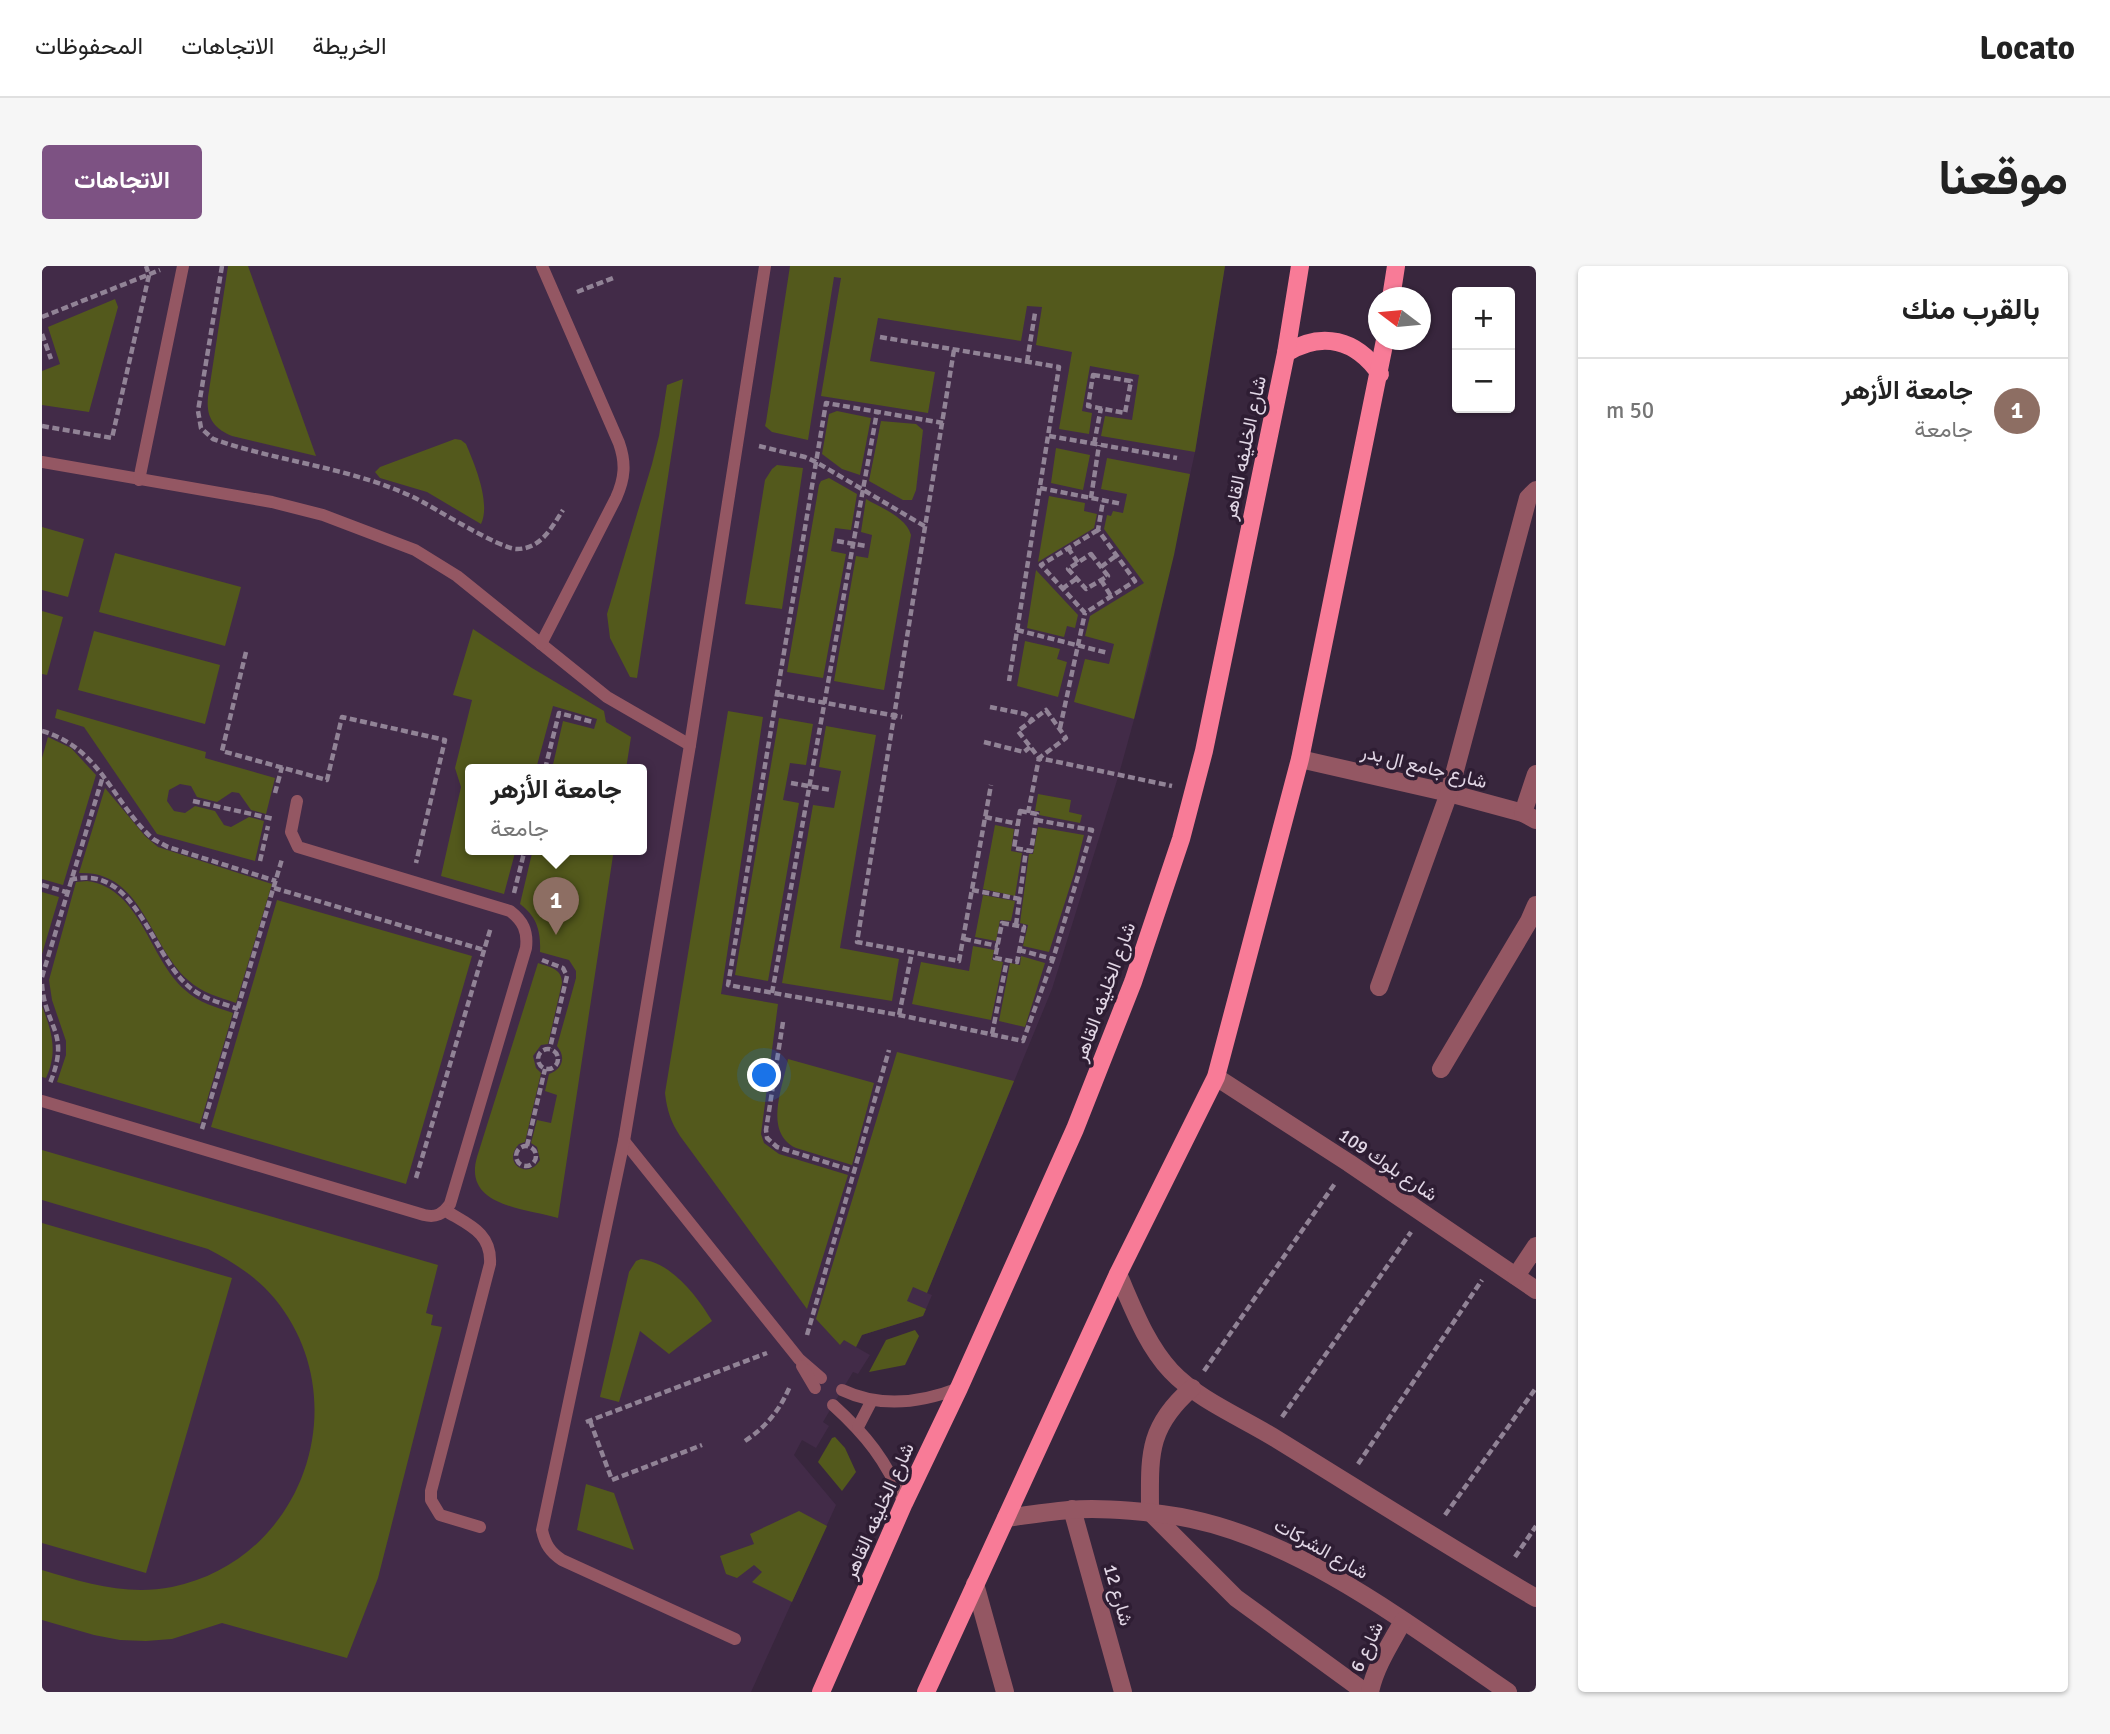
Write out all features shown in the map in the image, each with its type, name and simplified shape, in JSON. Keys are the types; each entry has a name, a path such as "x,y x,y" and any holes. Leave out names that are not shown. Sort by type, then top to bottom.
{"main road":[{"name":"شارع الخليفه القاهر","path":"821,1692 1075,1129 1133,982 1181,839 1194,791 1286,353 1300,266"},
{"path":"1393,287 1396,266"},
{"path":"1286,353 1311,342 1338,342 1362,353 1380,374"},
{"path":"926,1692 1118,1274 1216,1077 1300,759 1384,350"}],"street":[{"path":"1379,987 1449,793 1528,498 1536,490"},
{"name":"شارع جامع ال بدر","path":"1300,759 1449,793 1529,817"},
{"path":"1529,817 1536,774"},
{"path":"1441,1069 1536,905"},
{"name":"شارع بلوك 109","path":"1216,1077 1349,1163 1536,1290"},
{"path":"1516,1276 1536,1246"},
{"path":"1118,1274 1146,1337 1158,1356 1192,1388 1270,1434 1430,1536 1536,1598"},
{"path":"1192,1388 1175,1403 1162,1421 1153,1442 1150,1462 1150,1513 1236,1598 1364,1692"},
{"name":"شارع الشركات","path":"1006,1518 1072,1509 1150,1513 1191,1519 1262,1540 1317,1567 1508,1692"},
{"name":"شارع 12","path":"1072,1509 1123,1692"},
{"path":"975,1584 1005,1692"},
{"name":"شارع 6","path":"1370,1692 1372,1682 1403,1621"}],"lane":[{"path":"139,480 183,266"},
{"path":"541,644 616,498 625,470 619,443 542,266"},
{"path":"735,1639 562,1560 552,1553 542,1530 624,1141 690,746 765,266"},
{"path":"42,462 272,502 323,515 415,550 457,576 607,698 690,746"},
{"path":"42,1101 424,1215 432,1217 446,1211 525,954 525,926 519,917 510,911 298,847 293,841 292,823 297,801"},
{"path":"624,1141 818,1383"},
{"path":"446,1211 479,1230 491,1255 431,1491 431,1500 440,1515 480,1527"},
{"path":"842,1390 872,1400 908,1402 959,1388"},
{"path":"858,1427 872,1400"},
{"path":"833,1405 858,1427 885,1462 904,1503"}],"path":[{"path":"42,426 112,438 149,275 146,266"},
{"path":"42,317 171,266"},
{"path":"222,266 198,411 201,428 213,439 376,482 446,514 508,548 530,547 539,542 563,510"},
{"path":"556,300 613,278"},
{"path":"1027,362 1035,313"},
{"path":"42,334 51,359"},
{"path":"880,337 1059,367 1009,681"},
{"path":"954,350 899,717 857,942 960,961 991,785"},
{"path":"1093,375 1131,381 1125,413 1101,408 1088,406 1093,375"},
{"path":"943,423 826,403 729,985 899,1015 1023,1041 1054,959 1092,830 1036,820"},
{"path":"1091,498 1101,408"},
{"path":"772,993 877,412"},
{"path":"1049,436 1177,458"},
{"path":"738,442 805,457 863,488 926,527"},
{"path":"1040,488 1122,504"},
{"path":"1059,729 1085,613 1135,581 1098,530 1103,501"},
{"path":"1041,565 1098,530"},
{"path":"837,541 866,547"},
{"path":"1068,548 1078,563"},
{"path":"1091,554 1101,567 1108,576 1086,589 1068,569 1091,554"},
{"path":"1101,567 1117,555"},
{"path":"1028,562 1041,565 1085,613"},
{"path":"1062,589 1076,579"},
{"path":"1101,580 1111,596"},
{"path":"1017,630 1108,653"},
{"path":"246,652 222,751 327,780 342,717 445,740 412,881"},
{"path":"777,694 899,717"},
{"path":"990,707 1026,714 1032,720"},
{"path":"1028,813 1039,758 1066,737 1046,710 1018,731 1039,758 1194,791"},
{"path":"546,764 559,713 593,722"},
{"path":"42,733 75,745 103,775 153,839 276,881"},
{"path":"984,742 1024,752 1030,747"},
{"path":"42,977 103,775"},
{"path":"791,783 831,790"},
{"path":"193,801 292,823"},
{"path":"1020,811 1037,814 1036,820 1031,851 1014,848 1020,811"},
{"path":"985,817 1018,824"},
{"path":"197,1147 284,854 293,841"},
{"path":"1016,925 1026,850"},
{"path":"510,911 524,855"},
{"path":"70,880 89,877 116,886 129,900 184,982 202,996 238,1009"},
{"path":"42,885 66,892"},
{"path":"274,888 484,950"},
{"path":"972,890 1020,899"},
{"path":"1002,923 1016,925 1024,927 1017,962 995,958 1002,923"},
{"path":"416,1178 491,928"},
{"path":"964,939 998,946"},
{"path":"1019,950 1054,959"},
{"path":"899,1015 912,952"},
{"path":"525,954 559,965 566,972 550,1048"},
{"path":"992,1034 1007,960"},
{"path":"42,984 59,1041 56,1068 42,1101"},
{"path":"783,1022 766,1130 767,1139 777,1147 854,1171"},
{"path":"545,1069 538,1062 537,1056 550,1048"},
{"path":"545,1069 555,1066 558,1061 558,1056 550,1048"},
{"path":"745,1441 762,1429 784,1401 799,1359 889,1050"},
{"path":"527,1146 545,1069"},
{"path":"527,1146 532,1147 536,1156 528,1166 519,1163 516,1154 518,1149 527,1146"},
{"path":"1192,1388 1349,1163"},
{"path":"1270,1434 1423,1214"},
{"path":"1346,1482 1494,1262"},
{"path":"563,1431 788,1345"},
{"path":"1430,1536 1536,1388"},
{"path":"590,1421 612,1480 702,1446"},
{"path":"1501,1577 1536,1526"}],"shaded area":[{"path":"42,266 1225,266 1195,452 1149,665 1119,774 1052,989 927,1293 932,1295 923,1316 862,1335 856,1347 870,1355 858,1374 853,1372 823,1422 829,1426 816,1448 802,1440 794,1455 836,1505 751,1692 42,1692"}],"green space":[{"path":"228,266 248,266 316,456 232,436 212,421 208,410 208,397"},
{"path":"790,266 1225,266 1195,452 1101,436 1105,416 1132,420 1139,375 1090,366 1082,411 1092,413 1089,434 1059,429 1072,352 1036,345 1042,307 1027,306 1021,341 878,318 870,361 935,372 928,413 821,396 841,278 834,277 808,440 772,432 765,426"},
{"path":"115,299 118,307 89,412 42,405 42,371 60,364 48,327"},
{"path":"683,379 637,678 630,677 610,638 607,614 652,464 667,385"},
{"path":"837,411 871,418 860,475 842,469 822,454 829,414"},
{"path":"881,421 916,424 923,430 916,490 912,500 903,500 869,481"},
{"path":"455,439 466,444 477,473 484,506 481,524 427,492 380,478 375,472 380,467"},
{"path":"1056,448 1090,455 1083,490 1051,483"},
{"path":"1107,458 1190,474 1174,555 1134,719 1074,702 1085,659 1109,664 1114,644 1085,636 1090,616 1144,583 1104,529 1107,515 1111,516 1113,511 1123,513 1127,494 1101,489"},
{"path":"777,465 803,468 782,609 745,604 765,480"},
{"path":"829,478 857,494 851,530 835,528 831,551 846,554 823,678 787,672 819,485 821,481"},
{"path":"1049,496 1085,503 1084,511 1097,514 1094,528 1038,562"},
{"path":"866,499 899,518 911,535 884,690 834,681 856,556 868,558 872,535 861,532"},
{"path":"42,527 84,539 68,597 42,590"},
{"path":"115,553 241,587 225,646 99,612"},
{"path":"1036,570 1078,615 1075,628 1067,626 1064,637 1027,628"},
{"path":"42,611 63,617 47,675 42,674"},
{"path":"473,629 604,711 606,722 631,737 627,764 553,764 563,721 594,729 597,719 553,706 537,764 465,764 465,855 514,855 504,894 441,876 461,787 455,768 472,700 453,695"},
{"path":"94,631 220,665 205,724 78,690"},
{"path":"1025,641 1060,649 1057,659 1067,662 1058,697 1017,686"},
{"path":"57,709 206,752 205,758 275,778 266,814 251,810 239,793 232,792 217,802 197,797 191,786 180,784 169,790 167,801 174,811 185,813 195,806 215,811 224,825 231,827 249,817 264,821 255,861 157,834 84,727 55,718"},
{"path":"728,711 763,717 721,994 778,1004 761,1134 764,1143 779,1154 848,1175 807,1309 680,1136 670,1116 665,1093"},
{"path":"779,718 813,724 806,765 790,763 783,800 799,803 768,981 735,975"},
{"path":"826,726 876,735 840,948 899,959 892,1001 782,983 813,805 834,808 841,771 819,767"},
{"path":"48,737 71,748 96,775 63,885 42,879 42,758"},
{"path":"105,788 145,836 158,847 272,884 236,1003 217,997 188,980 163,948 143,912 117,884 100,875 79,873"},
{"path":"1038,794 1071,800 1069,812 1082,815 1080,823 1039,815 1040,811 1035,811"},
{"path":"995,825 1014,829 1011,851 1022,853 1015,896 983,889"},
{"path":"1038,827 1084,835 1049,952 1023,946 1028,925 1020,923 1029,854 1033,854"},
{"path":"532,855 613,855 558,1218 499,1202 479,1186 475,1173 477,1157 538,963 557,971 562,983 548,1044 541,1045 533,1056 536,1068 541,1073 525,1142 519,1144 514,1151 513,1157 518,1167 529,1169 540,1160 537,1147 531,1143 537,1120 551,1123 557,1095 545,1091 549,1074 562,1062 562,1054 557,1046 576,971 569,960 540,952 537,925 520,904"},
{"path":"87,881 105,886 132,910 162,961 185,990 214,1007 233,1013 200,1124 57,1082 66,1055 66,1041 52,1000 49,980 76,882"},
{"path":"42,892 59,897 42,954"},
{"path":"983,895 1015,901 1011,921 1000,920 996,941 975,937"},
{"path":"277,900 472,956 406,1184 211,1127"},
{"path":"973,946 994,950 992,960 1003,962 991,1020 912,1004 921,962 969,971"},
{"path":"1021,956 1045,963 1025,1027 999,1021 1010,963 1020,965"},
{"path":"42,1006 49,1025 53,1051 46,1078 42,1077"},
{"path":"897,1052 1014,1081 927,1293 913,1287 907,1301 926,1309 923,1316 862,1335 856,1347 844,1340 840,1345 816,1319"},
{"path":"788,1059 874,1083 852,1165 796,1148 786,1141 780,1131 778,1108"},
{"path":"42,1150 438,1265 426,1313 433,1315 431,1325 442,1327 378,1578 347,1658 222,1623 172,1639 146,1641 94,1635 42,1620 42,1570 106,1587 155,1589 172,1587 217,1571 255,1546 284,1512 304,1472 314,1429 313,1384 300,1340 268,1291 244,1271 208,1249 42,1200"},
{"path":"42,1223 232,1278 146,1573 42,1543"},
{"path":"641,1259 673,1274 691,1291 712,1321 669,1354 640,1331 619,1402 600,1397 629,1272 636,1261"},
{"path":"915,1330 919,1336 905,1365 869,1372 886,1340"},
{"path":"835,1437 845,1448 856,1472 842,1491 818,1462"},
{"path":"586,1484 614,1493 634,1550 577,1530"},
{"path":"799,1511 827,1526 792,1602 752,1582 762,1572 754,1565 737,1578 726,1574 720,1556 754,1544 750,1534"}],"place":[{"name":"جامعة الأزهر","path":"556,935"}]}
